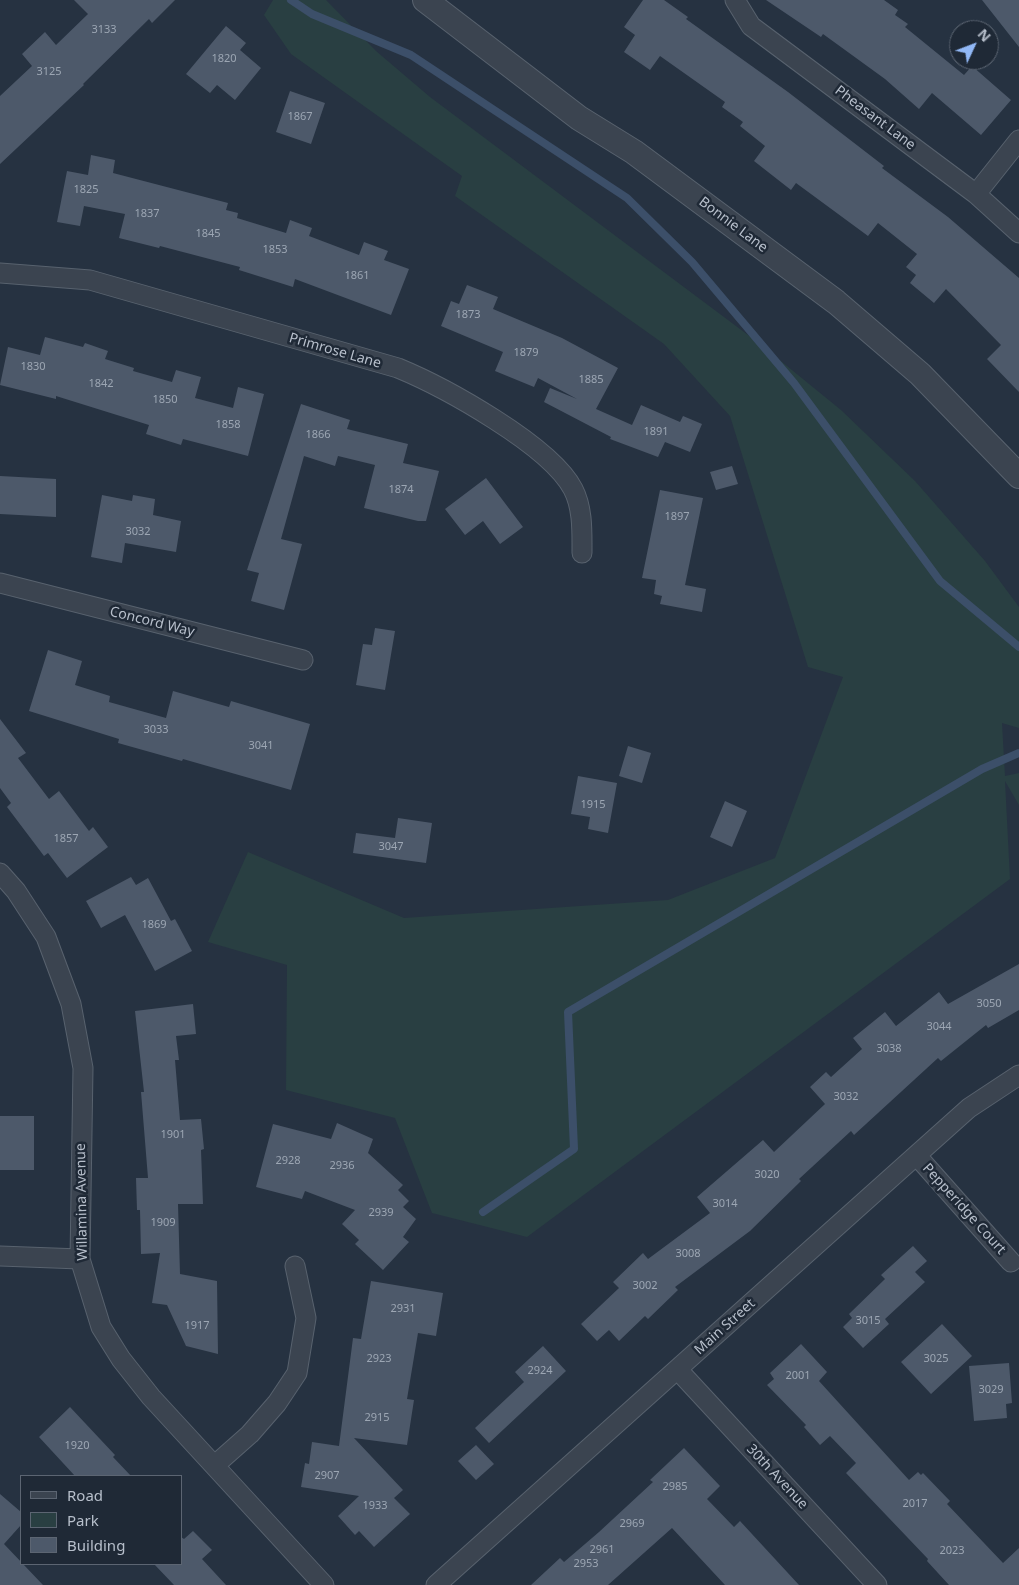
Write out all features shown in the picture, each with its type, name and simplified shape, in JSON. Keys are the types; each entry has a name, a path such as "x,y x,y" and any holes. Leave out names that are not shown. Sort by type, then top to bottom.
{"street":[{"name":"Bonnie Lane","path":"425,0 579,118 634,152 862,323 920,374 1019,476"},
{"name":"Pheasant Lane","path":"735,0 751,26 976,194 1019,233"},
{"path":"976,194 1019,140"},
{"name":"Primrose Lane","path":"0,273 90,280 398,368 430,382 518,436 562,473 574,490 582,528 582,553"},
{"name":"Concord Way","path":"0,583 303,660"},
{"name":"Willamina Avenue","path":"0,873 16,891 46,937 71,1004 83,1068 80,1259 102,1326 121,1359 151,1397 324,1585"},
{"name":"Main Street","path":"436,1585 969,1108 1019,1075"},
{"name":"Pepperidge Court","path":"917,1156 1011,1262"},
{"path":"0,1256 80,1259"},
{"path":"215,1465 250,1434 277,1403 297,1373 306,1318 295,1266"},
{"name":"30th Avenue","path":"678,1370 877,1585"}],"green space":[{"path":"273,0 326,0 376,51 430,97 760,344 841,410 915,481 985,561 1019,607 1019,728 1002,723 1005,776 1019,773 1019,805 1005,781 1010,879 527,1237 432,1213 395,1118 286,1090 287,965 208,942 248,852 404,918 668,900 775,858 843,677 808,667 730,416 664,344 455,196 462,176 291,54 264,15"}],"building":[{"path":"74,0 175,0 152,23 149,19 84,85 0,164 0,96 32,66 22,54 45,32 56,45 88,14"},
{"path":"643,0 664,0 688,17 686,19 788,92 884,166 882,168 948,217 1019,278 1019,392 987,359 1001,345 946,289 934,303 910,283 916,275 906,267 917,254 878,223 868,236 796,183 791,190 754,161 765,146 740,126 743,122 722,107 725,102 660,56 650,70 624,52 635,35 624,27"},
{"path":"766,0 884,0 898,10 895,15 908,24 905,27 949,63 949,70 958,70 964,75 968,70 977,70 1011,100 981,135 932,93 919,109 885,79 823,34 821,37"},
{"path":"982,0 1019,0 1019,47 999,20"},
{"path":"226,26 246,43 240,50 261,68 235,100 217,85 210,93 186,74"},
{"path":"290,91 325,103 311,144 276,132"},
{"path":"91,155 115,160 113,173 228,203 226,210 238,213 237,218 286,233 290,220 312,228 309,236 359,255 364,242 388,251 384,260 409,269 391,315 295,279 293,287 239,270 240,267 160,246 159,248 119,238 125,214 84,206 80,226 57,222 67,171 88,175"},
{"path":"467,285 498,297 493,309 562,338 618,368 596,409 632,425 641,405 680,422 683,416 702,424 690,452 665,442 658,457 610,439 611,437 544,402 550,388 577,399 538,378 534,387 495,371 503,352 441,326 451,301 459,304"},
{"path":"45,337 83,347 85,343 108,351 105,359 134,368 133,371 172,382 176,370 201,377 195,398 233,408 238,387 264,394 248,456 183,439 181,445 146,434 149,425 56,396 56,399 0,385 8,347 40,355"},
{"path":"301,404 350,420 347,429 408,444 403,463 439,471 426,521 418,521 364,508 375,465 338,456 335,466 304,456 281,539 302,544 284,610 251,601 259,573 247,570"},
{"path":"732,466 738,484 716,490 710,472"},
{"path":"0,476 56,479 56,517 0,514"},
{"path":"486,478 523,527 500,544 483,521 465,535 445,509"},
{"path":"660,490 703,498 685,585 706,589 702,612 660,604 662,596 654,594 656,580 642,578"},
{"path":"102,495 132,501 133,495 155,499 153,515 181,521 176,552 125,543 122,563 91,557"},
{"path":"375,628 395,631 385,690 356,685 363,644 372,645"},
{"path":"48,650 82,661 75,685 110,696 109,702 166,718 173,691 229,707 231,701 310,724 291,790 183,759 182,761 118,743 119,739 29,711"},
{"path":"0,719 26,753 18,758 49,799 59,791 89,831 93,827 108,847 67,878 48,853 44,856 7,807 11,803 0,788"},
{"path":"628,746 651,753 642,783 619,776"},
{"path":"578,776 617,783 608,833 588,829 590,817 571,814"},
{"path":"725,801 747,811 732,847 710,837"},
{"path":"398,818 432,823 426,863 353,853 356,833 395,838"},
{"path":"131,877 136,885 148,878 171,921 175,919 192,951 155,971 125,915 101,928 86,901"},
{"path":"1019,964 1019,1010 988,1028 986,1025 941,1061 938,1058 854,1135 851,1131 799,1179 801,1181 750,1231 675,1287 678,1290 648,1319 645,1316 619,1341 609,1330 597,1341 581,1324 619,1288 613,1282 643,1253 648,1259 710,1213 697,1197 763,1140 774,1152 825,1104 810,1087 826,1072 831,1077 862,1049 853,1038 885,1012 896,1026 939,992 948,1004"},
{"path":"193,1004 196,1034 176,1036 179,1060 175,1060 180,1120 201,1119 204,1149 201,1150 203,1204 178,1204 180,1274 217,1281 218,1354 186,1346 167,1305 152,1303 160,1253 141,1254 140,1210 137,1210 136,1178 148,1178 141,1092 144,1092 135,1011"},
{"path":"0,1116 34,1116 34,1170 0,1170"},
{"path":"337,1123 373,1139 368,1153 403,1185 398,1190 409,1201 403,1207 416,1219 403,1237 409,1242 383,1270 355,1244 359,1240 342,1224 355,1210 305,1191 302,1199 256,1187 273,1124 331,1139"},
{"path":"913,1246 927,1261 915,1272 925,1282 885,1319 889,1324 863,1348 843,1327 852,1318 849,1314 885,1279 881,1275"},
{"path":"371,1281 443,1293 436,1336 418,1333 407,1399 414,1400 407,1445 354,1438 403,1490 394,1498 410,1514 374,1547 359,1531 355,1535 338,1516 359,1496 301,1487 305,1463 309,1464 312,1442 339,1446 353,1338 361,1339"},
{"path":"942,1324 972,1356 931,1394 901,1362"},
{"path":"801,1344 827,1372 819,1381 909,1480 918,1472 921,1475 923,1473 950,1501 947,1504 1003,1563 1019,1548 1019,1585 949,1585 927,1561 928,1559 846,1473 856,1463 830,1436 820,1445 804,1427 806,1425 767,1385 774,1379 770,1373"},
{"path":"543,1346 566,1371 489,1443 475,1428 524,1382 515,1372"},
{"path":"1009,1363 1012,1403 1006,1404 1007,1418 974,1421 969,1366"},
{"path":"70,1407 115,1455 113,1457 130,1475 74,1475 39,1437"},
{"path":"476,1445 494,1464 476,1480 458,1461"},
{"path":"684,1448 720,1486 707,1499 734,1527 740,1521 799,1585 725,1585 672,1528 608,1585 531,1585 560,1558 564,1562 599,1532 653,1482 650,1480"},
{"path":"0,1494 20,1511 20,1526 4,1544 20,1561 20,1565 24,1565 43,1585 0,1585"},
{"path":"193,1531 212,1550 202,1559 226,1585 174,1585 155,1565 182,1565 182,1538 184,1539"}],"waterway":[{"path":"291,0 312,14 411,55 627,198 692,262 794,383 940,581 1019,647"},
{"path":"483,1212 574,1149 568,1012 982,769 1019,753"}]}
